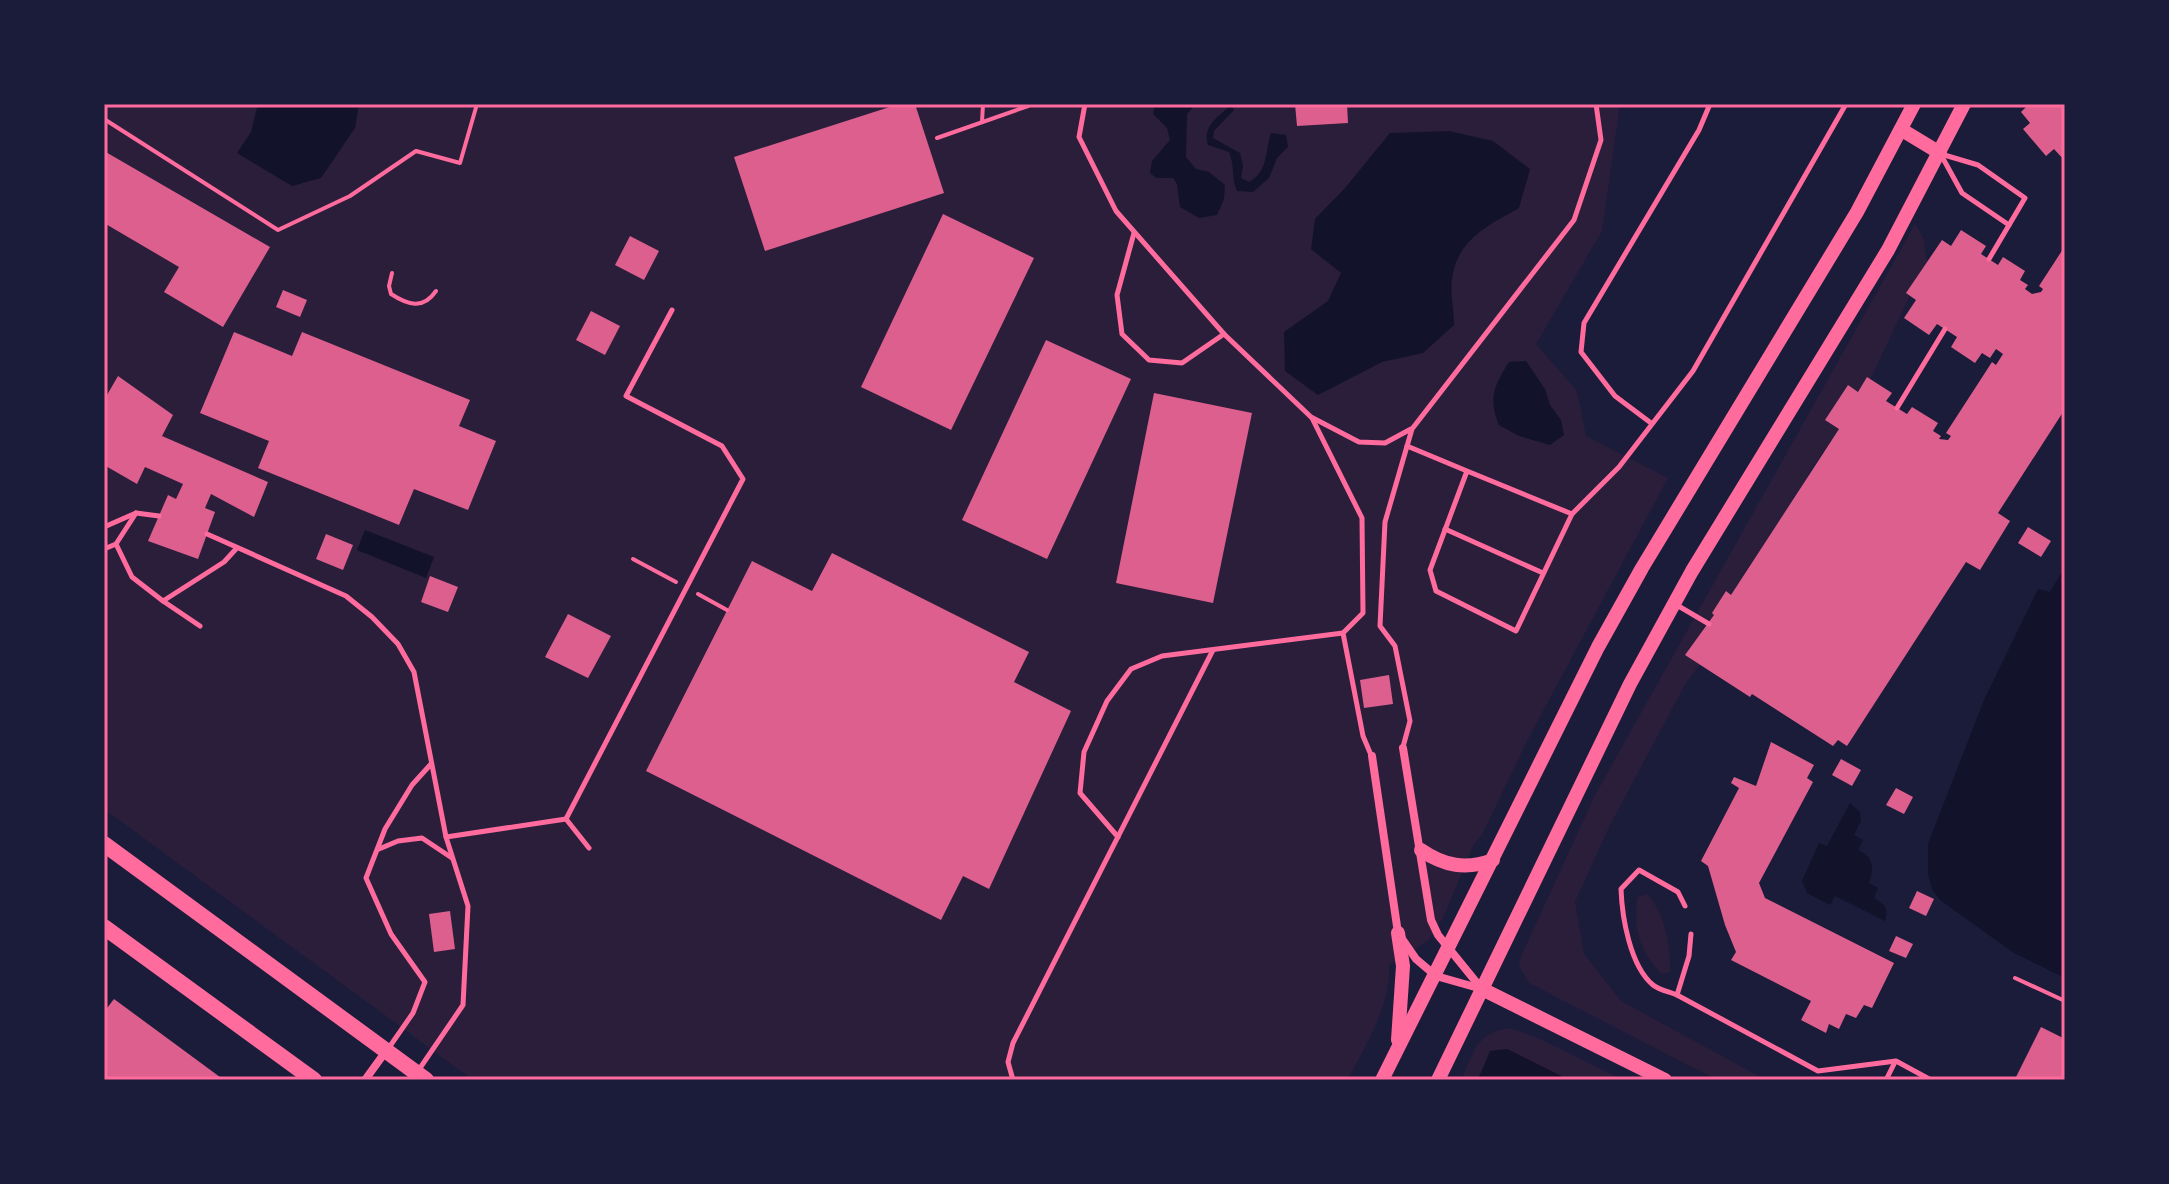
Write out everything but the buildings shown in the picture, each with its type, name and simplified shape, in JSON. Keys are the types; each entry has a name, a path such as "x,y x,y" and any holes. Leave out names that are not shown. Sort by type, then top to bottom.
{"main road":[{"path":"1382,1080 1617,613 1842,238 1914,104"},
{"path":"1438,1080 1623,698 1674,604 1888,250 1964,104"},
{"path":"1902,130 1940,153"},
{"path":"104,844 386,1051 418,1078"},
{"path":"1421,850 1435,860 1452,866 1469,867 1493,860"},
{"path":"104,927 314,1080"},
{"path":"1397,1050 1403,966 1398,933"},
{"path":"1482,989 1665,1080"}],"street":[{"path":"1403,748 1431,920 1449,950 1482,989"},
{"path":"1372,756 1398,933 1416,959 1436,976 1482,989"},
{"path":"365,1080 386,1051"}],"lane":[{"path":"1085,104 1079,137 1116,211 1224,334 1311,417 1359,442 1385,443 1412,429"},
{"path":"1403,748 1410,721 1395,646 1380,626 1385,522 1412,429 1574,220 1601,140 1596,104"},
{"path":"1652,423 1615,396 1581,352 1584,323 1699,130 1710,104"},
{"path":"1467,471 1430,570 1436,591 1516,631 1572,514 1619,467 1693,371 1846,104"},
{"path":"1940,153 1962,193 2009,225"},
{"path":"1940,153 1978,165 2025,198 1989,259"},
{"path":"1135,232 1117,295 1122,334 1149,360 1182,363 1224,334"},
{"path":"566,819 743,479 722,446 626,396 672,310"},
{"path":"1897,408 1945,329"},
{"path":"1118,837 1080,793 1084,752 1107,701 1131,669 1162,656 1343,633 1363,613 1362,518 1311,417"},
{"path":"1407,446 1572,514"},
{"path":"104,527 136,513 159,516"},
{"path":"104,549 116,544 136,513"},
{"path":"1445,529 1543,573"},
{"path":"207,534 346,596 398,644 414,672 446,837 468,906 463,1005 418,1078"},
{"path":"116,544 132,577 200,626"},
{"path":"163,601 224,562 236,549"},
{"path":"1674,604 1709,624"},
{"path":"1343,633 1363,736 1372,756"},
{"path":"1013,1080 1008,1062 1013,1043 1213,650"},
{"path":"386,1051 413,1013 425,982 391,934 366,878 385,829 412,785 432,763"},
{"path":"446,837 566,819"},
{"path":"566,819 589,848"},
{"path":"379,849 398,841 422,838 453,858"},
{"path":"1685,906 1678,892 1639,870 1621,889 1623,924 1641,967 1654,986 1677,995 1818,1071 1896,1061 1931,1080"},
{"path":"1677,995 1689,956 1691,934"},
{"path":"1886,1080 1896,1061"}],"path":[{"path":"104,119 278,230 350,196 416,151 460,163 477,104"},
{"path":"982,122 983,104"},
{"path":"937,138 1028,106"},
{"path":"392,273 391,294 407,304 429,301 436,291"},
{"path":"2015,978 2065,1001"}],"shaded area":[{"path":"104,104 1620,104 1602,231 1536,344 1577,391 1586,436 1668,478 1527,741 1482,835 1474,844 1443,918 1428,941 1389,965 1382,1010 1348,1080 473,1080 104,809"},
{"path":"258,104 359,104 355,128 321,178 292,186 237,153 251,132"},
{"path":"1155,104 1196,104 1187,114 1186,157 1196,169 1209,172 1225,185 1224,199 1217,215 1199,218 1180,207 1177,184 1173,178 1156,178 1150,173 1152,161 1170,140 1167,128 1153,114"},
{"path":"1231,105 1234,110 1214,131 1213,138 1240,153 1243,166 1241,178 1249,182 1260,173 1271,133 1286,135 1288,147 1277,158 1269,178 1253,192 1237,191 1229,152 1208,145 1209,127"},
{"path":"1449,131 1493,141 1530,169 1519,208 1478,233 1462,250 1452,279 1454,325 1423,353 1382,362 1318,395 1285,371 1284,332 1328,301 1341,273 1311,249 1315,219 1390,133"},
{"path":"1915,224 1923,237 1928,266 1914,287 1863,395 1810,471 1756,591 1686,683 1610,825 1575,902 1584,954 1621,1001 1766,1080 1717,1080 1529,983 1519,966 1521,956 1595,795"},
{"path":"1526,361 1561,420 1564,435 1550,445 1519,436 1499,425 1496,416 1494,392 1504,370 1509,362"},
{"path":"365,530 434,557 426,578 357,550"},
{"path":"2065,567 2065,978 2014,953 1940,900 1932,889 1928,873 1928,844 1984,700 2038,589 2050,592"},
{"path":"1850,803 1860,812 1861,821 1854,835 1863,840 1858,850 1871,863 1869,883 1878,888 1874,898 1885,907 1885,921 1835,896 1830,905 1807,893 1802,881 1819,843 1827,846"},
{"path":"1648,894 1663,921 1668,940 1670,972 1661,974 1647,956 1637,930 1637,897"},
{"path":"1510,1028 1536,1037 1623,1080 1569,1080 1507,1049 1479,1074 1478,1080 1461,1080 1483,1039"},
{"path":"1507,1049 1569,1080 1478,1080 1490,1051"}]}
